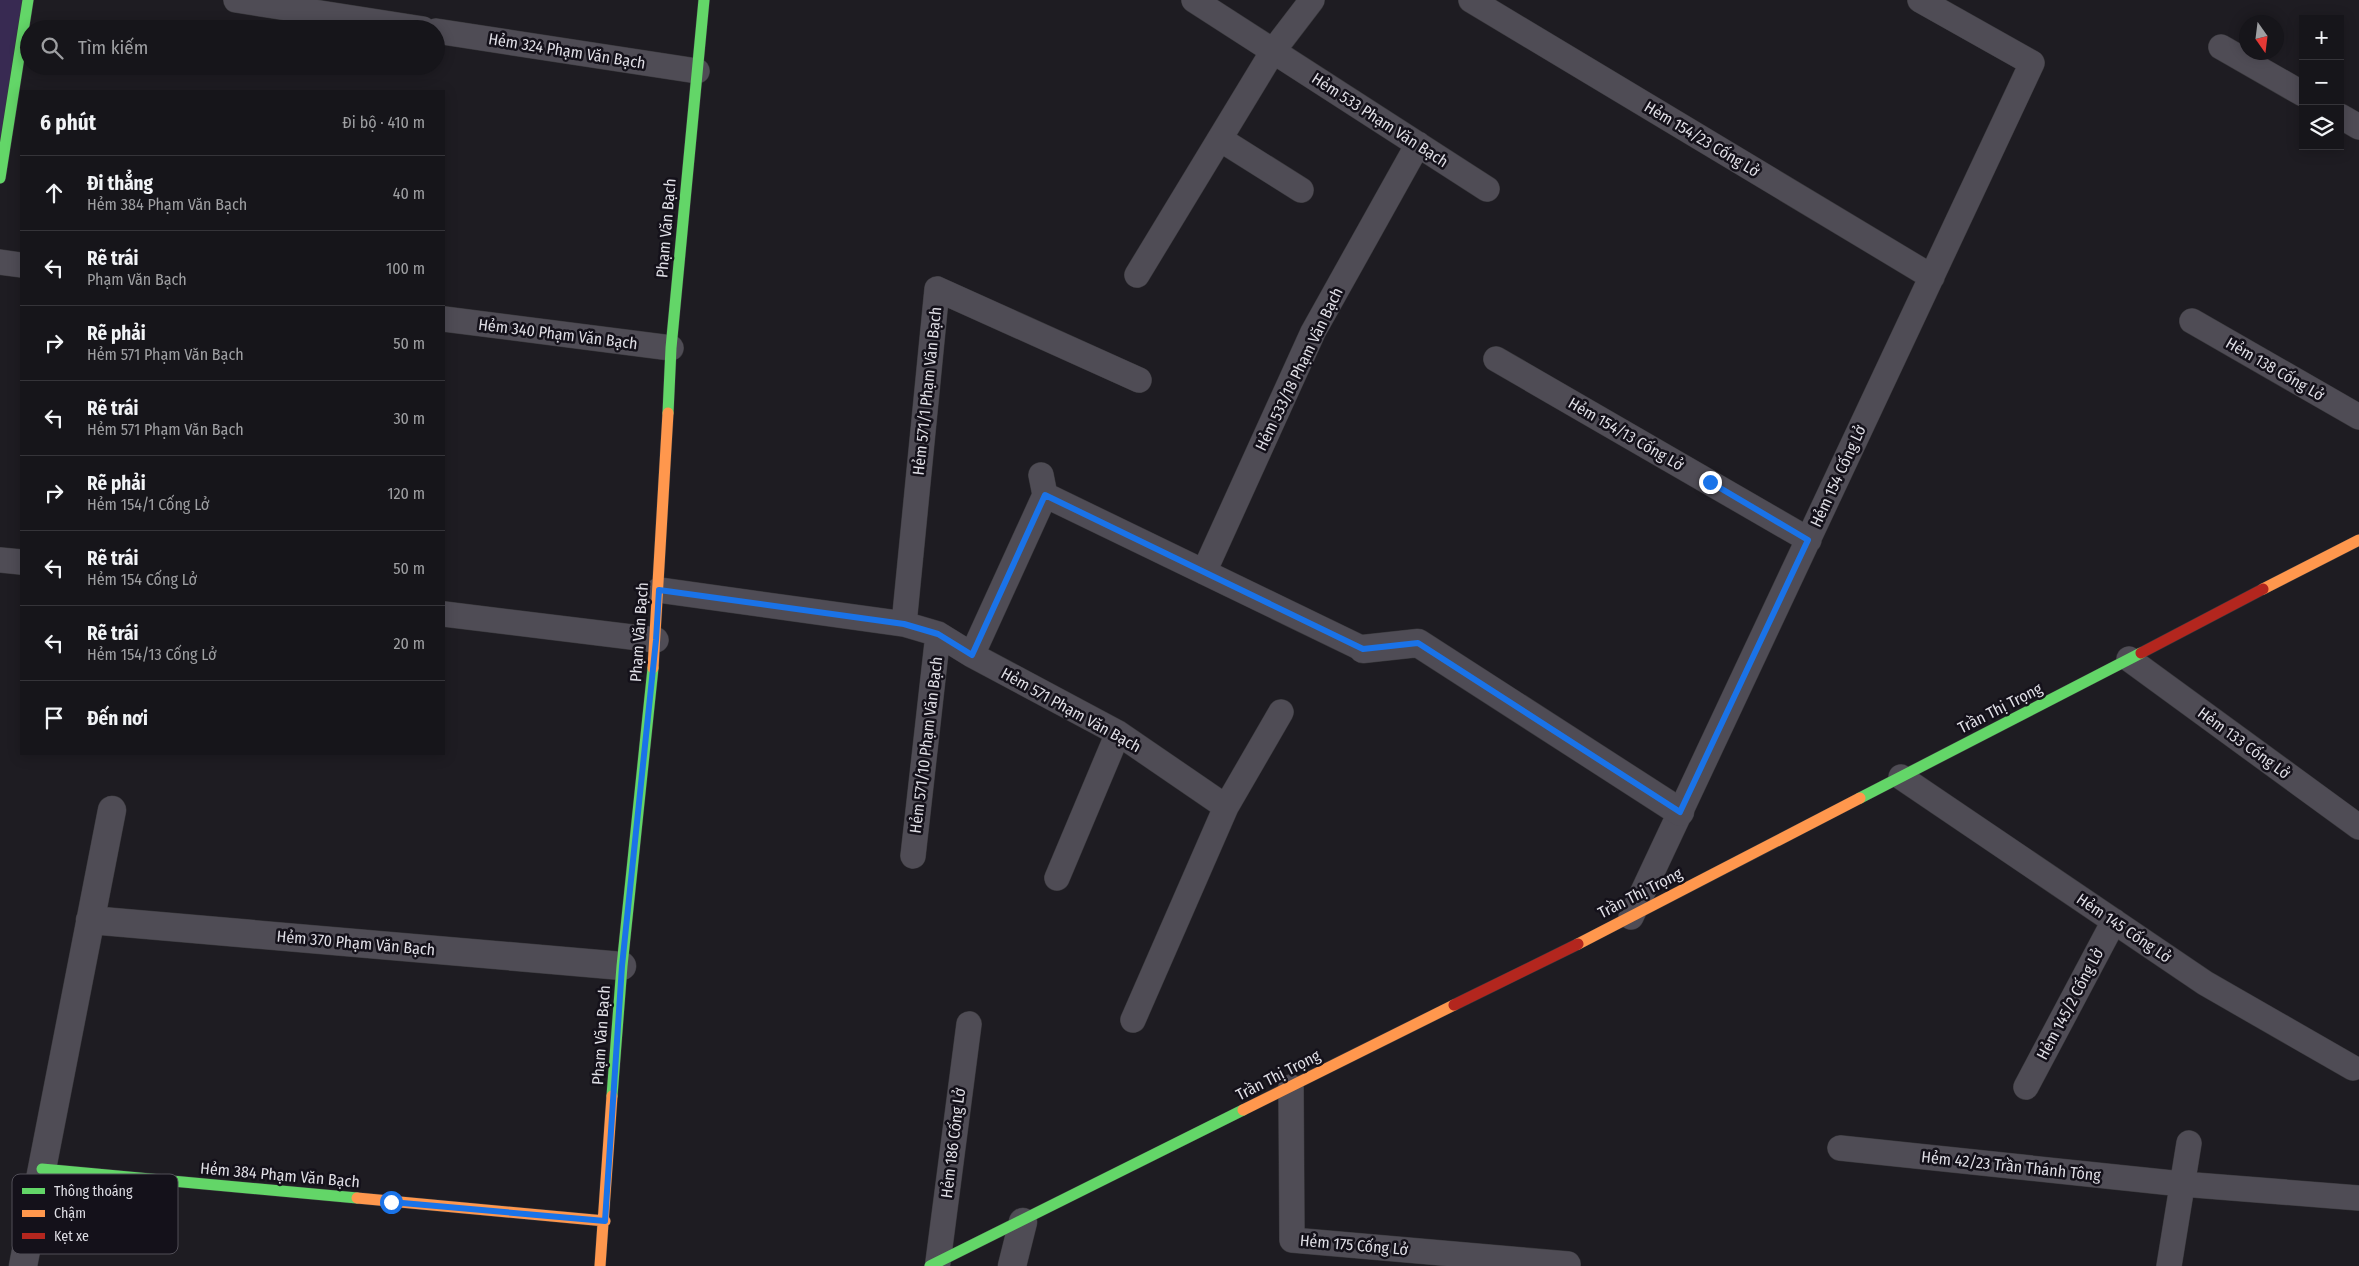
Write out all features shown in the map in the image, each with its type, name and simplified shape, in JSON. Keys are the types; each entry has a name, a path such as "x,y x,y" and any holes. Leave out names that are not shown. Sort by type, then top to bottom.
{"street":[{"path":"25,20 28,0"},
{"name":"Phạm Văn Bạch","path":"600,1266 605,1221 622,966 656,640 671,348 704,0"},
{"path":"0,178 20,51"},
{"name":"Trần Thị Trọng","path":"934,1264 1023,1222 1631,917 2359,540"},
{"path":"1363,649 1418,643 1680,812"},
{"path":"41,1174 112,810"},
{"name":"Hẻm 370 Phạm Văn Bạch","path":"90,920 622,966"},
{"name":"Hẻm 384 Phạm Văn Bạch","path":"42,1169 96,1174"},
{"name":"Hẻm 384 Phạm Văn Bạch","path":"178,1182 605,1221"},
{"path":"1012,1266 1023,1222"}],"lane":[{"path":"236,0 365,20"},
{"name":"Hẻm 533 Phạm Văn Bạch","path":"1194,0 1487,189"},
{"name":"Hẻm 154/23 Cống Lở","path":"1471,0 1932,277"},
{"name":"Hẻm 154 Cống Lở","path":"1631,917 2032,63 1920,0"},
{"path":"1137,275 1273,51 1307,7"},
{"name":"Hẻm 324 Phạm Văn Bạch","path":"445,32 697,71"},
{"path":"2221,47 2299,92"},
{"path":"2344,118 2359,127"},
{"path":"1220,139 1301,190"},
{"name":"Hẻm 533/18 Phạm Văn Bạch","path":"1204,572 1314,332 1418,144"},
{"path":"0,262 20,265"},
{"name":"Hẻm 571/1 Phạm Văn Bạch","path":"904,624 937,290 1139,380"},
{"name":"Hẻm 340 Phạm Văn Bạch","path":"445,319 671,348"},
{"name":"Hẻm 138 Cống Lở","path":"2192,321 2359,417"},
{"name":"Hẻm 154/13 Cống Lở","path":"1496,359 1808,540"},
{"path":"972,655 1043,485 1204,572 1363,649"},
{"path":"0,560 20,562"},
{"name":"Hẻm 571 Phạm Văn Bạch","path":"659,590 904,624 938,634 972,655 1118,733 1226,808"},
{"path":"445,614 656,640"},
{"name":"Hẻm 571/10 Phạm Văn Bạch","path":"913,856 938,634"},
{"name":"Hẻm 133 Cống Lở","path":"2129,659 2359,827"},
{"path":"1133,1020 1226,808 1281,712"},
{"path":"1057,878 1118,733"},
{"name":"Hẻm 145 Cống Lở","path":"1901,777 2204,983 2353,1068"},
{"name":"Hẻm 145/2 Cống Lở","path":"2026,1087 2114,921"},
{"name":"Hẻm 186 Cống Lở","path":"934,1264 969,1024"},
{"name":"Hẻm 175 Cống Lở","path":"1291,1087 1292,1240 1568,1264"},
{"path":"2169,1266 2189,1143"},
{"name":"Hẻm 42/23 Trần Thánh Tông","path":"1840,1148 2182,1184 2359,1198"}],"shaded area":[{"path":"0,0 24,0 20,20 0,172"}],"traffic: fast":[{"path":"25,20 28,0"},
{"path":"668,413 671,348 704,0"},
{"path":"0,178 20,51"},
{"path":"1860,798 2141,653"},
{"path":"612,1096 622,966 653,668"},
{"path":"930,1266 1243,1110"},
{"path":"42,1169 96,1174"},
{"path":"178,1182 357,1198"}],"traffic: slow":[{"path":"653,668 668,413"},
{"path":"2263,589 2359,540"},
{"path":"1578,944 1860,798"},
{"path":"1243,1110 1454,1005"},
{"path":"600,1266 612,1096"},
{"path":"357,1198 605,1221"}],"traffic: jam":[{"path":"2141,653 2263,589"},
{"path":"1454,1005 1578,944"}],"route":[{"path":"391,1202 605,1221 622,966 656,640 659,590 904,624 938,634 972,655 1045,495 1363,649 1418,643 1680,812 1808,540 1710,482"}]}
